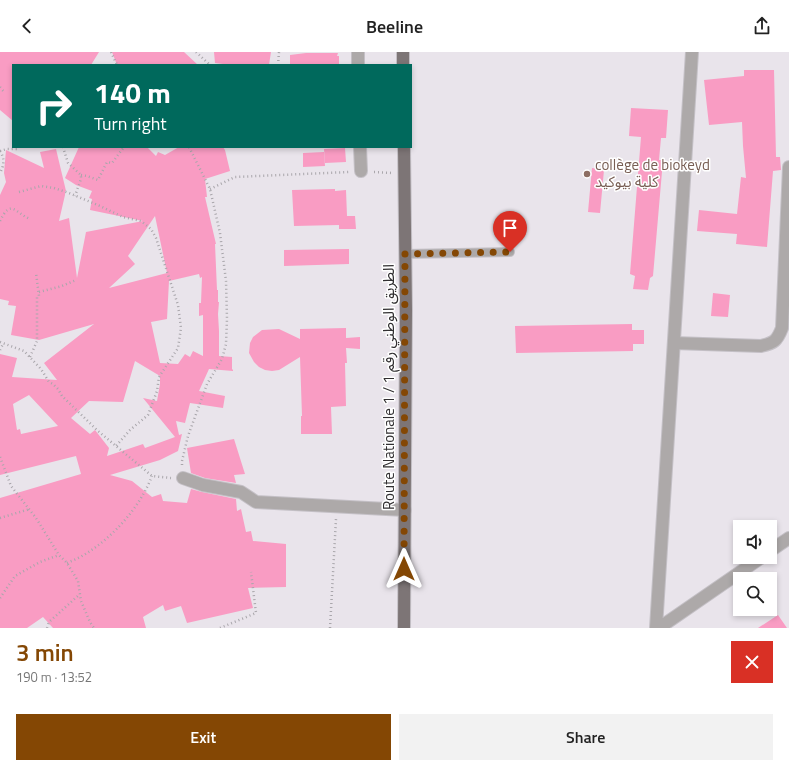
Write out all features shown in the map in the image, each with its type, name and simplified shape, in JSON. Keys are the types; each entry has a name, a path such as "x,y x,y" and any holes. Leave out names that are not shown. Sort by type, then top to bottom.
{"main road":[{"path":"403,52 403,64"},
{"name":"Route Nationale 1 / الطريق الوطني رقم 1","path":"404,148 404,628"}],"street":[{"path":"358,52 358,64"},
{"path":"657,628 692,52"},
{"path":"360,148 361,171"},
{"path":"674,343 761,346 771,344 778,337 782,328 789,167"},
{"path":"183,478 203,485 241,492 256,502 405,510"},
{"path":"777,546 789,538"},
{"path":"657,628 752,564"}],"lane":[{"path":"405,254 510,252"}],"path":[{"path":"111,52 117,64"},
{"path":"196,52 209,64"},
{"path":"278,64 279,52"},
{"path":"0,87 4,92"},
{"path":"0,173 4,162 3,155 0,151 7,149 17,150 16,148"},
{"path":"63,148 68,163 81,175 98,180 107,162 112,163 123,148"},
{"path":"0,350 2,343 24,351 41,369 48,382 54,384 62,396 98,431 152,476 183,478 182,460 188,436 208,384 222,359 226,344 227,319 226,281 220,233 210,188 190,148"},
{"path":"210,188 235,177 361,171 404,173"},
{"path":"74,196 81,179 81,175"},
{"path":"19,192 41,186 54,188 100,206 123,217 141,221 151,229 156,238 178,305 181,328 178,348 162,370 159,377 157,391 148,416 130,430 116,446"},
{"path":"0,221 4,212 11,209 18,210 30,219"},
{"path":"30,357 37,341 37,297 39,296 39,292 36,273"},
{"path":"39,292 62,286 76,280"},
{"path":"0,457 11,486 30,509 59,556 68,563 78,581 85,612 94,628"},
{"path":"68,563 86,554 118,528 142,496 152,476"},
{"path":"330,628 338,506"},
{"path":"0,518 30,509"},
{"path":"0,598 15,576 40,562 59,556"},
{"path":"220,628 256,613 251,572"},
{"path":"48,628 49,622 80,594"}],"building":[{"path":"0,52 99,52 92,64 12,64 12,120 0,110"},
{"path":"112,52 184,52 197,64 117,64"},
{"path":"214,52 271,52 269,64 215,63"},
{"path":"306,53 338,53 337,56 339,56 339,64 290,64 290,55"},
{"path":"744,70 774,70 776,157 780,157 781,170 773,171 767,247 736,244 737,234 697,231 699,210 737,214 741,177 746,178 742,122 709,125 704,80 744,76"},
{"path":"631,108 668,110 666,138 661,138 659,160 663,160 653,276 650,278 648,290 633,289 635,276 630,274 641,137 629,136"},
{"path":"79,148 148,148 156,156 158,152 165,155 177,148 224,148 225,150 230,171 205,179 207,197 205,197 216,244 217,290 219,302 219,356 232,357 233,371 209,369 199,391 225,396 223,408 190,403 185,423 176,421 179,435 182,434 178,451 160,460 110,475 132,481 152,497 161,494 163,501 187,503 191,489 236,499 237,511 241,509 246,532 251,531 253,541 286,544 286,587 248,588 253,608 187,623 181,606 165,611 163,605 143,617 146,628 53,628 43,617 27,628 0,628 0,498 81,474 76,456 0,475 0,354 17,358 12,377 57,380 44,363 94,324 39,340 11,335 16,306 8,305 9,301 0,299 0,195 6,182 4,173 6,150 44,168 40,152 56,149 66,191 59,221 69,218 77,278 86,232 143,221 90,210 92,199 89,198 92,191 76,185 65,178","holes":["155,216 167,273 109,288 135,264 128,256","199,274 200,278 202,277 199,316 203,315 203,356 193,351 190,357 185,354 178,364 160,363 151,322 167,319 169,281","135,361 160,376 157,401 143,398 175,437 145,448 143,444 107,456 109,448 95,430 90,434 71,418 89,401 123,402","29,395 58,426 21,434 20,429 17,430 13,404"]},
{"path":"345,148 346,162 325,163 324,149"},
{"path":"324,152 325,166 303,167 303,153"},
{"path":"592,168 604,170 600,213 588,212"},
{"path":"335,189 335,191 346,190 347,216 355,216 356,229 339,229 339,225 294,226 292,190"},
{"path":"349,249 349,264 284,266 284,250"},
{"path":"713,293 730,295 728,317 711,316"},
{"path":"632,324 632,330 644,330 644,344 633,344 633,351 516,353 515,326"},
{"path":"346,328 346,338 360,337 360,349 346,348 346,406 331,407 332,434 301,434 302,416 300,357 279,370 265,370 254,362 249,353 250,343 253,337 262,330 279,329 300,339 300,329"},
{"path":"234,439 245,474 234,475 236,483 205,478 191,473 187,448"},
{"path":"777,616 787,628 758,628"}],"place":[{"name":"collège de biokeyd كلية بيوكيد","path":"587,174"}],"route":[{"path":"404,569 405,254 510,252"}]}
